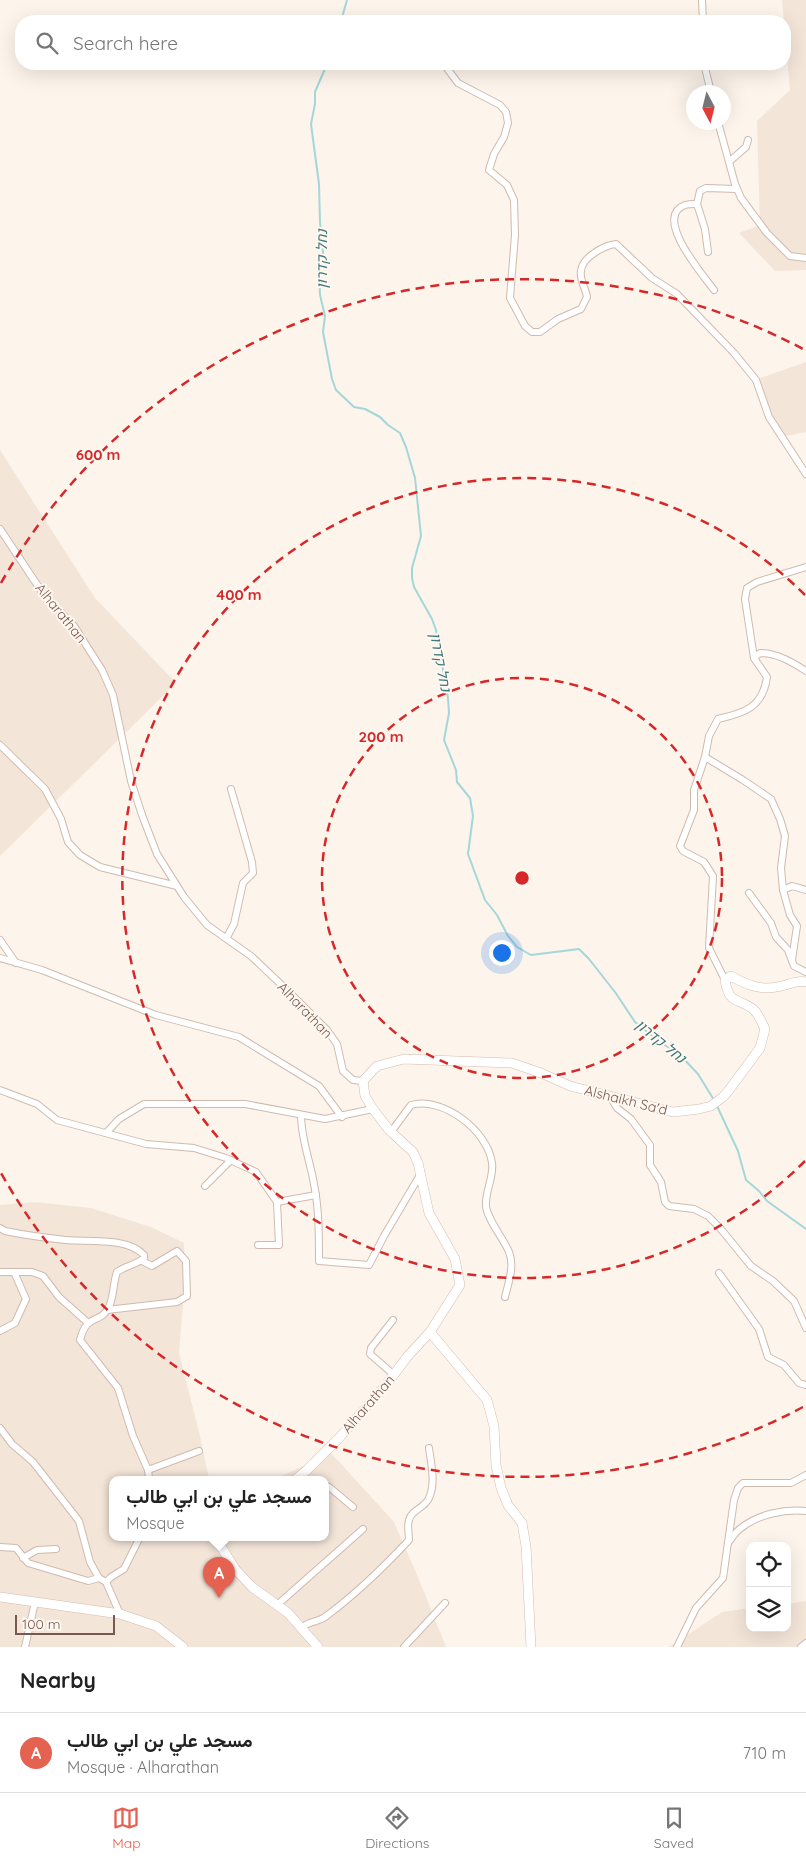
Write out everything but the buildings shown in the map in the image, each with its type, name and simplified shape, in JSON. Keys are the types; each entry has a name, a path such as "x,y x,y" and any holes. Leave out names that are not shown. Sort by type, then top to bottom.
{"street":[{"path":"702,0 703,15"},
{"path":"448,70 458,83 500,105 506,112 508,123 504,138 494,154 489,170 508,185 514,200 516,235 510,298 525,326 532,332 540,332 558,319 581,309 587,297 580,270 583,264 607,244 616,244 652,278 676,294 734,353 756,380 769,417 806,474"},
{"path":"706,70 709,85"},
{"path":"720,130 741,198 767,233 790,256 806,258"},
{"path":"730,161 746,147 748,140"},
{"path":"708,252 705,230 697,204 700,191 706,188 737,189"},
{"path":"697,204 684,205 677,211 674,218 675,233 690,258 714,290"},
{"name":"Alharathan","path":"0,528 44,595 74,626 102,670 114,695 131,781 157,854 177,886 207,925 251,956 327,1030 337,1044 343,1071 353,1080 363,1081 365,1096 373,1109 391,1132 413,1152 418,1163 429,1212 455,1259 460,1285 430,1332 339,1438 301,1476"},
{"path":"806,567 757,582 747,588 745,599 754,658 767,677 765,690 756,704 732,716 718,719 709,736 694,790 694,810 680,846 683,851 704,862 713,876 709,948 725,980 731,976 755,988 779,987 802,981 806,982"},
{"path":"754,658 760,653 768,653 806,670"},
{"path":"0,744 45,788 61,819 68,842 80,855 100,867 177,886"},
{"path":"704,757 744,780 771,799 780,819 785,836 781,868 783,890 790,915 796,926 792,960"},
{"path":"227,938 234,924 243,883 253,873 252,862 231,789"},
{"path":"783,890 792,886 806,890"},
{"path":"749,893 770,923 776,937 788,950 794,966 806,972"},
{"path":"0,940 16,963"},
{"path":"0,958 42,970 156,1015 240,1037 319,1086 342,1117"},
{"name":"Alshaikh Sa'd","path":"363,1081 377,1066 404,1059 512,1063 570,1086 674,1112 711,1106 723,1097 760,1048 765,1029 754,1010 732,1000 726,988 725,980"},
{"path":"0,1090 37,1104 58,1120 108,1132 146,1144 194,1148 231,1160 256,1172 277,1202 279,1244 258,1245"},
{"path":"608,1094 618,1108 632,1120 650,1145 650,1165 661,1182 665,1202 669,1206 694,1209 708,1216 751,1266 773,1281 794,1301 806,1328"},
{"path":"391,1132 411,1105 428,1103 448,1110 474,1128 488,1146 492,1164 486,1205 510,1253 511,1269 505,1297"},
{"path":"108,1132 119,1119 144,1104 245,1104 325,1120 373,1109"},
{"path":"301,1115 301,1129 315,1185 319,1224 319,1261 369,1264 420,1175"},
{"path":"206,1186 231,1160"},
{"path":"277,1202 316,1195"},
{"path":"0,1228 5,1231 34,1236 123,1244 140,1251 144,1255 142,1261"},
{"path":"107,1310 176,1302 187,1296 186,1261 177,1251 152,1266 142,1261 122,1268 117,1272 110,1306 107,1310 103,1316 88,1322 82,1330 80,1340 118,1388 133,1436 148,1470 149,1476"},
{"path":"0,1272 32,1272 43,1276 59,1297 88,1322"},
{"path":"0,1331 14,1323 26,1299 14,1272"},
{"path":"719,1274 759,1328 768,1357 784,1365 799,1383 806,1385"},
{"path":"393,1320 371,1348 370,1354 394,1375"},
{"path":"430,1332 487,1400 494,1426 496,1465 501,1488 508,1505 522,1523 526,1546 531,1647"},
{"path":"0,1428 12,1444 33,1462 79,1521 90,1562 99,1578 106,1582 120,1614"},
{"path":"301,1628 306,1623 321,1620 352,1596 409,1540 409,1520 412,1514 429,1500 432,1491 432,1469 429,1448"},
{"path":"148,1470 199,1452"},
{"path":"677,1647 696,1608 723,1578 734,1500 738,1488 743,1483 791,1483 806,1475"},
{"path":"329,1487 352,1507"},
{"path":"727,1544 740,1528 761,1516 795,1510 806,1511"},
{"path":"277,1605 363,1529"},
{"path":"106,1582 124,1568 138,1541"},
{"path":"217,1541 235,1570 252,1587 288,1613 318,1647"},
{"path":"0,1547 16,1548 28,1563 88,1581 99,1578"},
{"path":"23,1558 38,1550 56,1549"},
{"path":"0,1597 120,1614 156,1626 178,1645"},
{"path":"25,1647 35,1602"},
{"path":"404,1647 444,1603"},
{"path":"801,1647 806,1643"}],"shaded area":[{"path":"782,0 806,0 806,270 775,271 739,233 760,225 757,121 790,90 788,70 791,70 791,15 783,15"},
{"path":"806,362 806,432 781,437 752,381"},
{"path":"0,450 95,598 176,683 0,856"},
{"path":"35,1202 91,1208 151,1227 184,1243 185,1280 179,1353 208,1476 109,1476 109,1541 329,1541 329,1476 281,1476 331,1453 394,1522 446,1647 0,1647 0,1205"},
{"path":"806,1601 806,1647 669,1647 722,1612 746,1609 746,1632 791,1632 791,1603"}],"waterway":[{"name":"נחל קדרון","path":"343,15 347,0"},
{"name":"נחל קדרון","path":"324,70 315,92 311,124 319,184 323,253 319,269 320,295 325,316 323,332 332,379 336,390 354,407 365,409 380,417 400,433 406,447 415,478 421,536 412,568 412,578 414,587 436,630 448,698 449,713 444,740 456,770 457,782 470,798 473,816 468,854 485,900 517,947 531,955 579,949 615,992 635,1022 681,1056 698,1074 714,1100"},
{"name":"נחל קדרון","path":"717,1106 738,1151 746,1180 767,1201 806,1229"}],"place":[{"name":"مسجد علي بن ابي طالب","path":"219,1598"}]}
